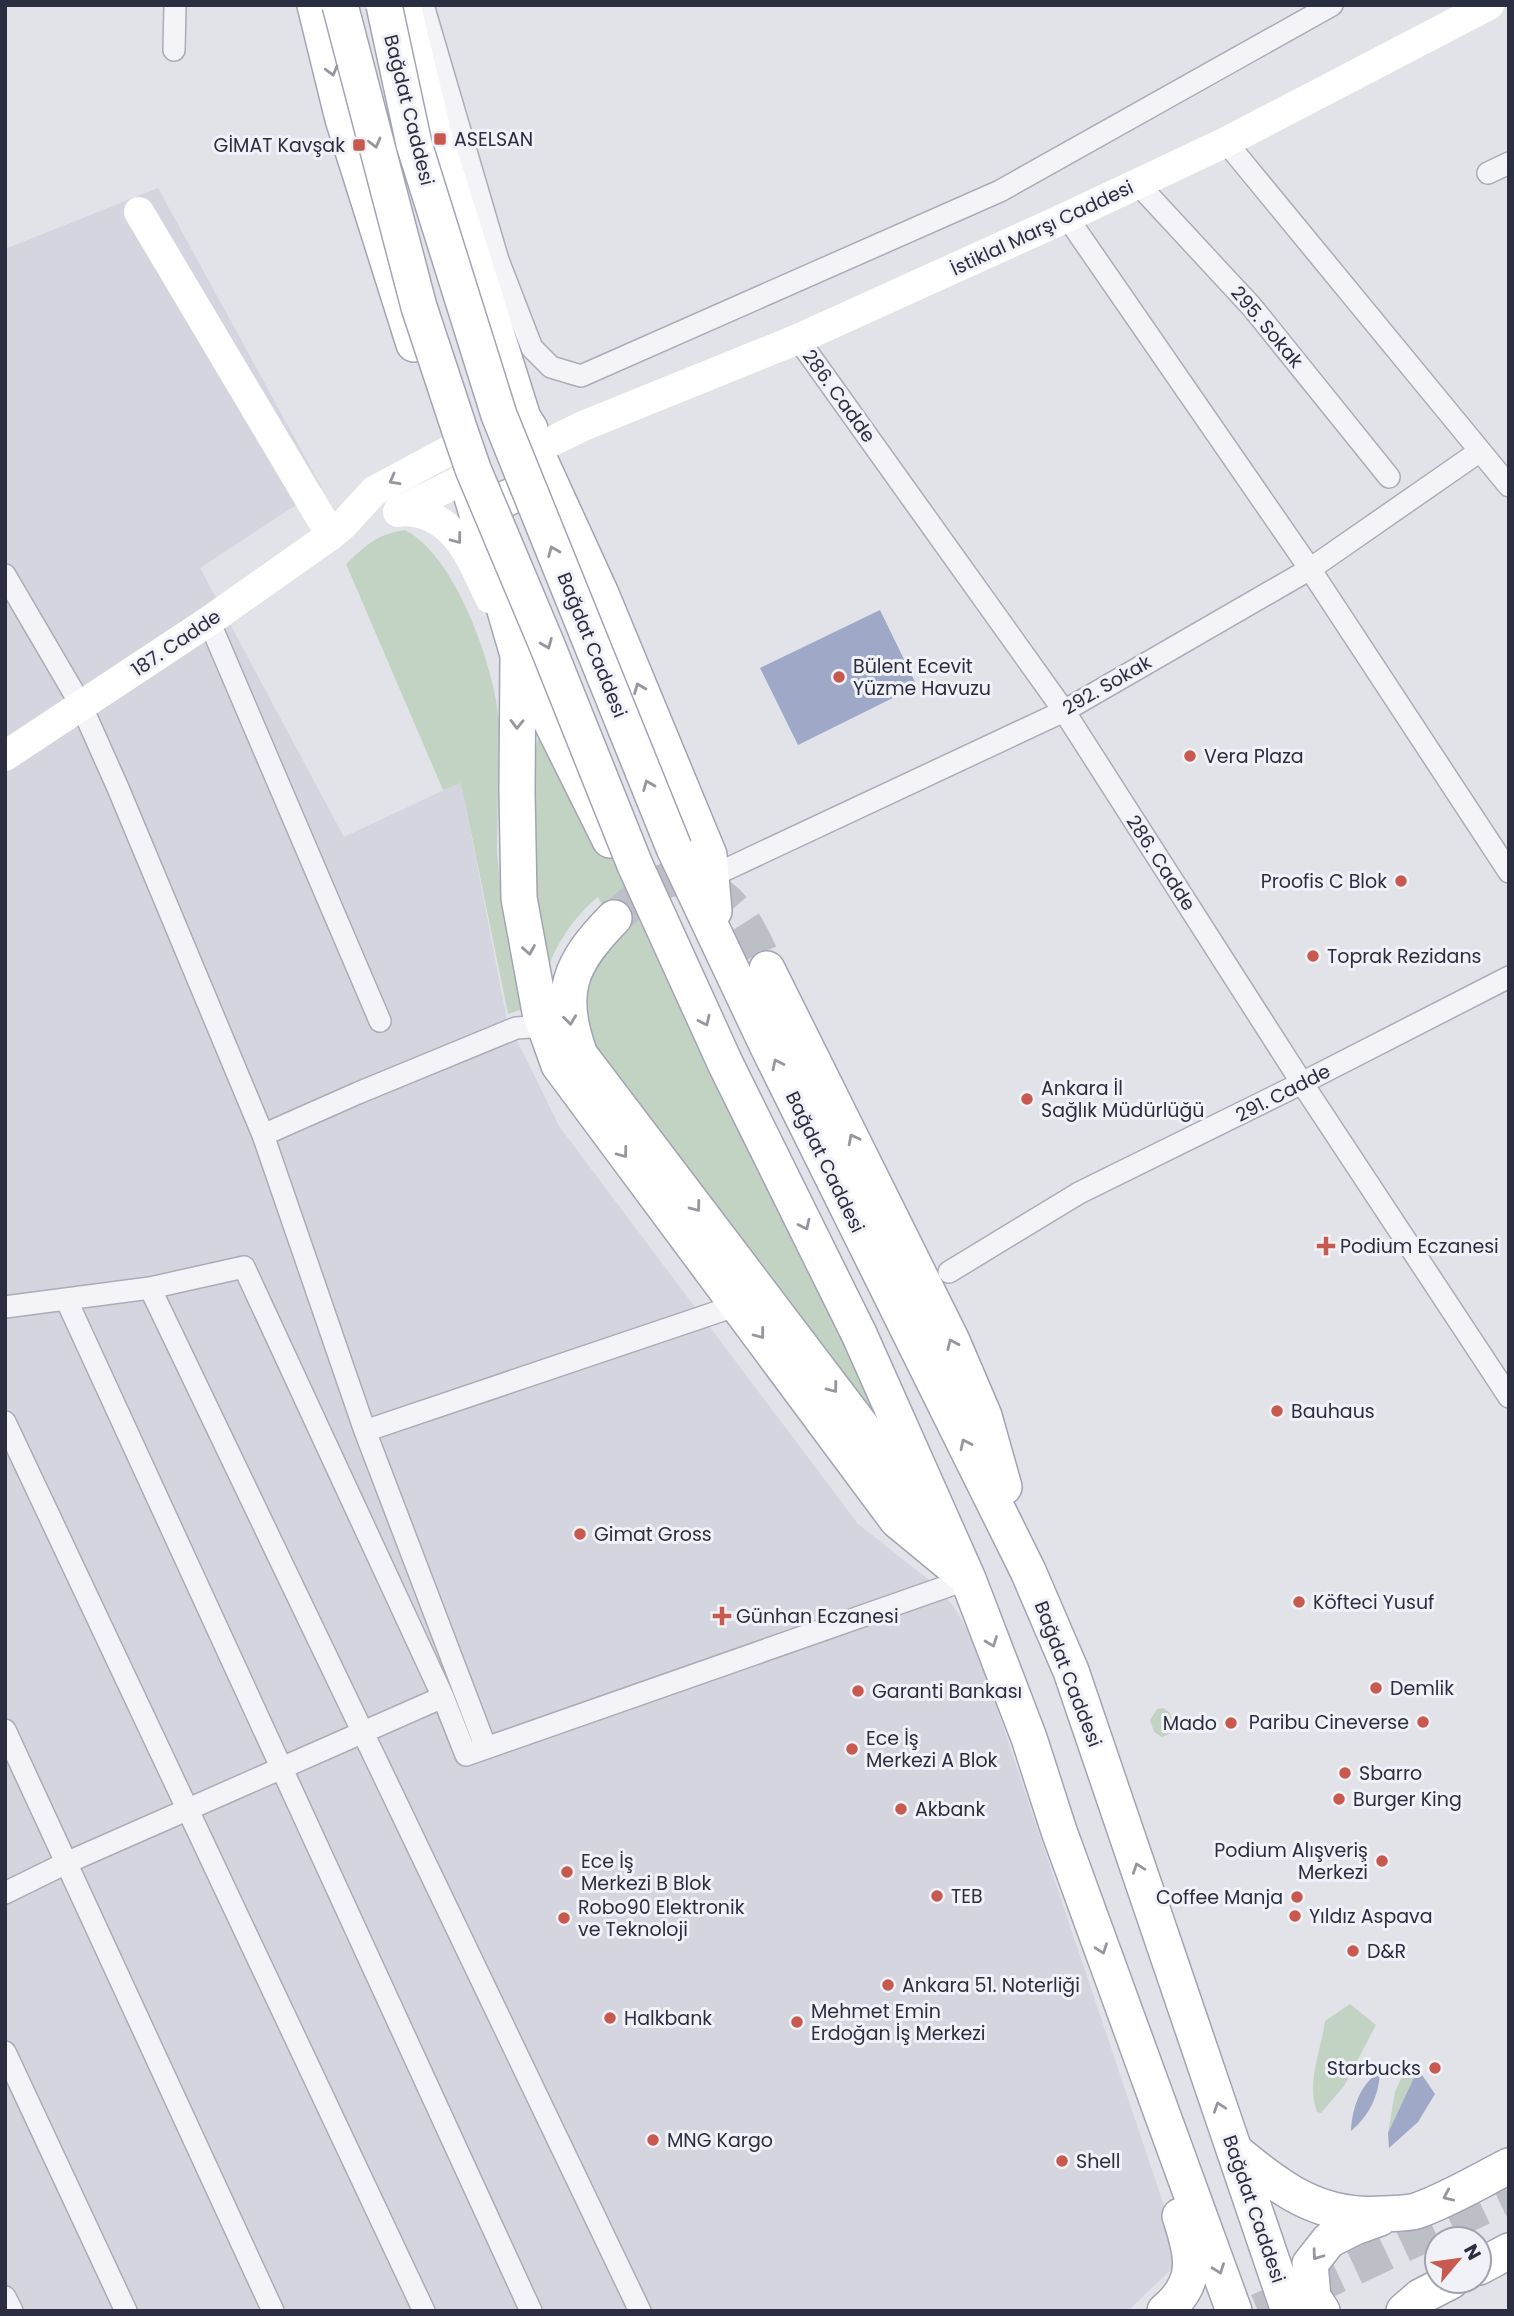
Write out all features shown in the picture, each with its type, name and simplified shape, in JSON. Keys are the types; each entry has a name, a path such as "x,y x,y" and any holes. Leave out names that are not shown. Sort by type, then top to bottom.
{"main road":[{"path":"315,5 343,119 369,205 408,326 460,462 518,655 519,898 540,1012 559,1065 897,1520 968,1578"},
{"name":"Bağdat Caddesi","path":"340,5 419,307 473,468 676,959 859,1334 968,1578 1029,1738 1059,1831 1234,2311"},
{"name":"Bağdat Caddesi","path":"384,5 414,144 499,415 674,848 1028,1571 1071,1671 1289,2311"},
{"path":"403,5 434,135 507,369 531,436 601,594 709,855 716,938"},
{"name":"İstiklal Marşı Caddesi","path":"531,436 583,426 798,339 1067,218 1226,142 1489,5"},
{"path":"139,212 337,530"},
{"path":"434,395 457,403 478,401 496,388 507,369"},
{"path":"399,511 460,462 467,423 476,416 500,411 531,436"},
{"path":"460,462 488,486 510,484 520,478 531,436"},
{"path":"337,530 374,491 460,462"},
{"path":"479,525 486,514 512,495 534,492 556,497"},
{"path":"337,530 399,511 422,512 432,515 457,537 475,565 618,855 676,959"},
{"name":"187. Cadde","path":"5,756 209,621 337,530"},
{"path":"614,918 577,961 567,994 571,1029 580,1055 862,1427 968,1578"},
{"path":"768,969 957,1354 984,1416 1028,1571"},
{"path":"1153,2090 1163,2165 1189,2242 1191,2276 1175,2302 1165,2311"},
{"path":"1234,2150 1266,2178 1299,2199 1331,2211 1368,2215 1414,2211 1509,2166"},
{"path":"1322,2311 1313,2297 1310,2264 1329,2240 1355,2227 1397,2213"},
{"path":"1493,2260 1509,2252"},
{"path":"1404,2311 1424,2295"},
{"path":"1178,2311 1186,2308 1202,2311"}],"street":[{"path":"174,50 175,5"},
{"path":"423,5 498,260 532,348 551,368 581,376 1000,191 1332,5"},
{"path":"1226,142 1509,486"},
{"path":"1488,173 1509,163"},
{"name":"295. Sokak","path":"1138,184 1252,307 1389,477"},
{"path":"1067,218 1310,569 1509,872"},
{"name":"286. Cadde","path":"798,339 1063,711 1302,1083 1509,1397"},
{"name":"292. Sokak","path":"710,877 1063,711 1310,569 1480,451"},
{"path":"5,575 81,705 263,1135 365,1431 486,1748"},
{"path":"209,621 380,1021"},
{"name":"291. Cadde","path":"949,1272 1079,1194 1509,977"},
{"path":"263,1135 516,1028 545,1027"},
{"path":"5,1307 150,1288 244,1267 443,1698 466,1755 968,1578"},
{"path":"150,1288 640,2311"},
{"path":"66,1299 531,2311"},
{"path":"365,1431 738,1305"},
{"path":"5,1422 424,2311"},
{"path":"5,1893 66,1863 443,1698"},
{"path":"5,1730 273,2311"},
{"path":"5,2052 125,2311"},
{"path":"5,2297 12,2311"}],"shaded area":[{"path":"158,188 322,488 200,568 344,837 461,782 507,1020 559,1126 858,1524 933,1583 954,1607 976,1646 1182,2259 1128,2311 5,2311 5,249"}],"green space":[{"path":"405,530 423,543 456,587 481,643 496,697 499,720 497,854 503,913 523,1009 508,1014 461,783 443,790 346,564 372,541"},
{"path":"551,727 899,1454 593,1048 586,1015 588,989 599,965 619,937 598,897 567,931 546,972 532,878 531,819 536,746 540,734"},
{"path":"1163,1708 1169,1712 1174,1723 1171,1733 1162,1737 1154,1732 1150,1720 1157,1709"},
{"path":"1350,2004 1376,2025 1344,2086 1321,2113 1317,2112 1313,2089 1315,2066 1325,2021"},
{"path":"1407,2065 1418,2069 1388,2133 1395,2092"}],"water":[{"name":"Bülent Ecevit Yüzme Havuzu","path":"880,610 917,686 798,745 760,668"},
{"path":"1418,2069 1435,2094 1418,2122 1389,2148 1388,2133"},
{"path":"1380,2072 1372,2105 1351,2131 1358,2097 1367,2083"}],"tunnel":[{"path":"614,918 655,885 666,880 694,882 712,890 733,908 748,930 767,969"},
{"path":"1258,2311 1509,2195"}],"place":[{"name":"ASELSAN","path":"440,139"},
{"name":"GİMAT Kavşak","path":"359,145"},
{"name":"Bülent Ecevit Yüzme Havuzu","path":"839,677"},
{"name":"Vera Plaza","path":"1190,756"},
{"name":"Proofis C Blok","path":"1401,881"},
{"name":"Toprak Rezidans","path":"1313,956"},
{"name":"Ankara İl Sağlık Müdürlüğü","path":"1027,1099"},
{"name":"Podium Eczanesi","path":"1326,1246"},
{"name":"Bauhaus","path":"1277,1411"},
{"name":"Gimat Gross","path":"580,1534"},
{"name":"Köfteci Yusuf","path":"1299,1602"},
{"name":"Günhan Eczanesi","path":"722,1616"},
{"name":"Demlik","path":"1376,1688"},
{"name":"Garanti Bankası","path":"858,1691"},
{"name":"Paribu Cineverse","path":"1423,1722"},
{"name":"Mado","path":"1231,1723"},
{"name":"Ece İş Merkezi A Blok","path":"852,1749"},
{"name":"Sbarro","path":"1345,1773"},
{"name":"Burger King","path":"1339,1799"},
{"name":"Akbank","path":"901,1809"},
{"name":"Podium Alışveriş Merkezi","path":"1382,1861"},
{"name":"Ece İş Merkezi B Blok","path":"567,1872"},
{"name":"TEB","path":"937,1896"},
{"name":"Coffee Manja","path":"1297,1897"},
{"name":"Yıldız Aspava","path":"1295,1916"},
{"name":"Robo90 Elektronik ve Teknoloji","path":"564,1918"},
{"name":"D&R","path":"1353,1951"},
{"name":"Ankara 51. Noterliği","path":"888,1985"},
{"name":"Halkbank","path":"610,2018"},
{"name":"Mehmet Emin Erdoğan İş Merkezi","path":"797,2022"},
{"name":"Starbucks","path":"1435,2068"},
{"name":"MNG Kargo","path":"653,2140"},
{"name":"Shell","path":"1062,2161"}]}
